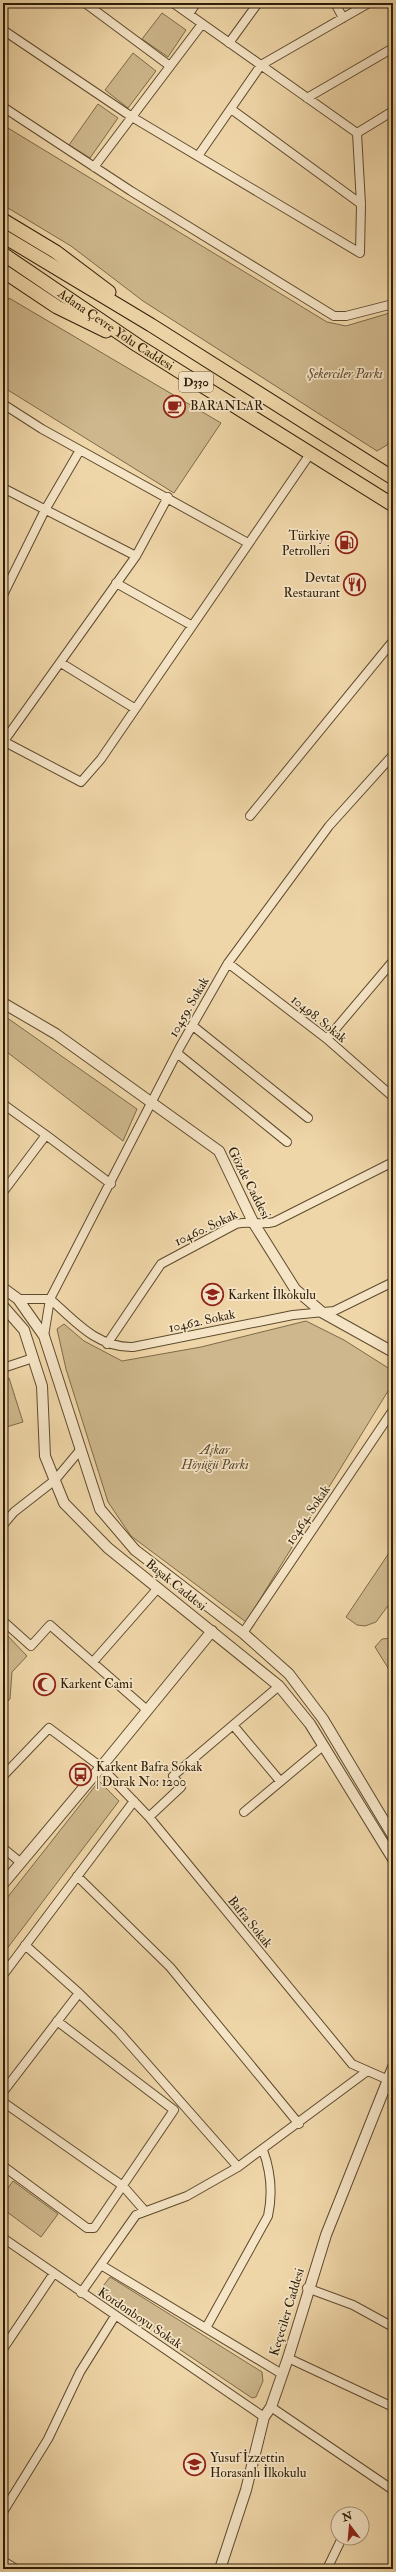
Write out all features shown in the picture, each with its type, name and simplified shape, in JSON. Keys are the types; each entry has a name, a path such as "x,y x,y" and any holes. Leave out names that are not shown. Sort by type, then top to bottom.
{"highway":[{"path":"3,220 62,257 151,325"},
{"name":"Adana Çevre Yolu Caddesi","path":"3,236 151,325 391,474"},
{"name":"Adana Çevre Yolu Caddesi","path":"3,254 137,345 393,505"},
{"path":"3,271 57,307 137,345"}],"street":[{"path":"85,3 170,66"},
{"path":"174,3 357,133"},
{"path":"189,14 196,3"},
{"path":"230,43 258,3"},
{"path":"335,3 343,18"},
{"path":"198,156 261,65 369,3"},
{"path":"94,167 202,24"},
{"path":"3,30 132,117 360,253 361,204 357,133"},
{"path":"307,98 393,48"},
{"path":"3,108 94,167 334,316 346,316 393,304"},
{"path":"230,109 361,204"},
{"path":"357,133 393,111"},
{"path":"3,404 42,429 168,497 248,543"},
{"path":"3,595 45,510 80,450"},
{"path":"168,497 136,556 3,741 81,782 101,759 134,708 310,454"},
{"path":"3,488 136,556"},
{"path":"116,583 192,625"},
{"path":"250,816 393,641"},
{"path":"61,662 134,708"},
{"name":"10459. Sokak","path":"44,1336 50,1299 111,1184 177,1053 228,963 328,826 392,756"},
{"path":"327,1040 393,961"},
{"name":"10498. Sokak","path":"228,963 327,1040 393,1097"},
{"name":"Gözde Caddesi","path":"3,1003 56,1034 219,1150 253,1222 295,1289 322,1313 393,1352"},
{"path":"193,1026 308,1118"},
{"path":"177,1053 287,1142"},
{"path":"3,1104 111,1184"},
{"path":"3,1192 46,1135"},
{"name":"10460. Sokak","path":"107,1344 160,1264 236,1224 253,1222 267,1224 274,1222 393,1162"},
{"name":"10462. Sokak","path":"50,1299 91,1335 107,1344 122,1347 143,1346 293,1315 322,1313 345,1307 393,1282"},
{"name":"Başak Caddesi","path":"3,1288 18,1299 44,1336 100,1509 135,1550 243,1633 289,1674 323,1719 393,1836"},
{"path":"18,1299 50,1299"},
{"name":"Başak Caddesi","path":"3,1306 24,1330 42,1386 45,1456 64,1503 108,1548 279,1686 310,1724 393,1859"},
{"path":"3,1368 33,1358"},
{"name":"10464. Sokak","path":"243,1633 393,1410"},
{"path":"3,1525 14,1512 55,1480 81,1449"},
{"path":"93,1662 158,1588"},
{"path":"3,1621 31,1646 50,1625 147,1710"},
{"path":"3,1884 212,1631"},
{"path":"149,1817 181,1787 173,1776 279,1686"},
{"path":"233,1725 280,1781"},
{"name":"Bafra Sokak","path":"3,1776 49,1728 101,1767 149,1817 352,2064 366,2072 391,2080"},
{"path":"244,1812 323,1746"},
{"path":"3,1975 134,1801"},
{"path":"3,1848 20,1862"},
{"path":"77,1876 170,1967 299,2124"},
{"path":"25,1945 79,1992 119,2032 183,2102 238,2167"},
{"path":"3,2092 79,1992"},
{"path":"57,2022 174,2110"},
{"name":"Keçeciler Caddesi","path":"220,2569 246,2490 264,2418 271,2407 288,2358 308,2288 326,2235 391,2080 393,2067"},
{"path":"81,2293 136,2215 144,2210 187,2196 238,2167 299,2124 366,2072"},
{"path":"3,2102 123,2186 144,2210"},
{"path":"3,2166 87,2228 94,2228 174,2110 183,2102"},
{"path":"206,2328 268,2216 271,2200 271,2180 262,2150"},
{"name":"Kordonboyu Sokak","path":"3,2238 264,2418"},
{"path":"101,2265 282,2374"},
{"path":"3,2350 54,2273"},
{"path":"308,2288 353,2305 393,2327"},
{"path":"3,2512 48,2439 80,2372 115,2316"},
{"path":"288,2358 393,2406"},
{"path":"271,2407 393,2490"},
{"path":"326,2569 338,2546"},
{"path":"3,2561 16,2569"}],"green space":[{"path":"162,13 186,30 168,57 142,39"},
{"path":"133,53 156,71 128,108 105,90"},
{"path":"98,104 118,118 90,158 69,145"},
{"name":"Şekerciler Parkı","path":"3,125 327,322 346,326 393,312 393,437 387,445 377,451 143,301 71,246 3,205"},
{"path":"9,298 221,423 174,493 3,387 3,309"},
{"path":"3,1015 137,1109 123,1141 3,1049"},
{"name":"Aşkar Höyüğü Parkı","path":"306,1321 344,1340 393,1371 393,1383 246,1622 131,1536 108,1502 66,1369 57,1329 64,1324 84,1341 122,1361 201,1347"},
{"path":"9,1378 23,1422 3,1428 3,1380"},
{"path":"393,1547 393,1599 376,1622 365,1626 357,1625 346,1617"},
{"path":"4,1632 27,1656 12,1672 10,1699 3,1706"},
{"path":"393,1638 393,1676 375,1647 382,1639"},
{"path":"99,1781 119,1801 3,1954 3,1903"},
{"path":"13,2181 58,2214 41,2237 3,2209 3,2195"},
{"path":"110,2277 262,2372 263,2381 256,2397 252,2398 97,2294"}],"place":[{"name":"BARANLAR","path":"175,406"},
{"name":"Türkiye Petrolleri","path":"346,543"},
{"name":"Devtat Restaurant","path":"355,585"},
{"name":"Karkent İlkokulu","path":"213,1295"},
{"name":"Karkent Cami","path":"45,1684"},
{"name":"Karkent Bafra Sokak | Durak No: 1200","path":"81,1774"},
{"name":"Yusuf İzzettin Horasanlı İlkokulu","path":"195,2465"}]}
